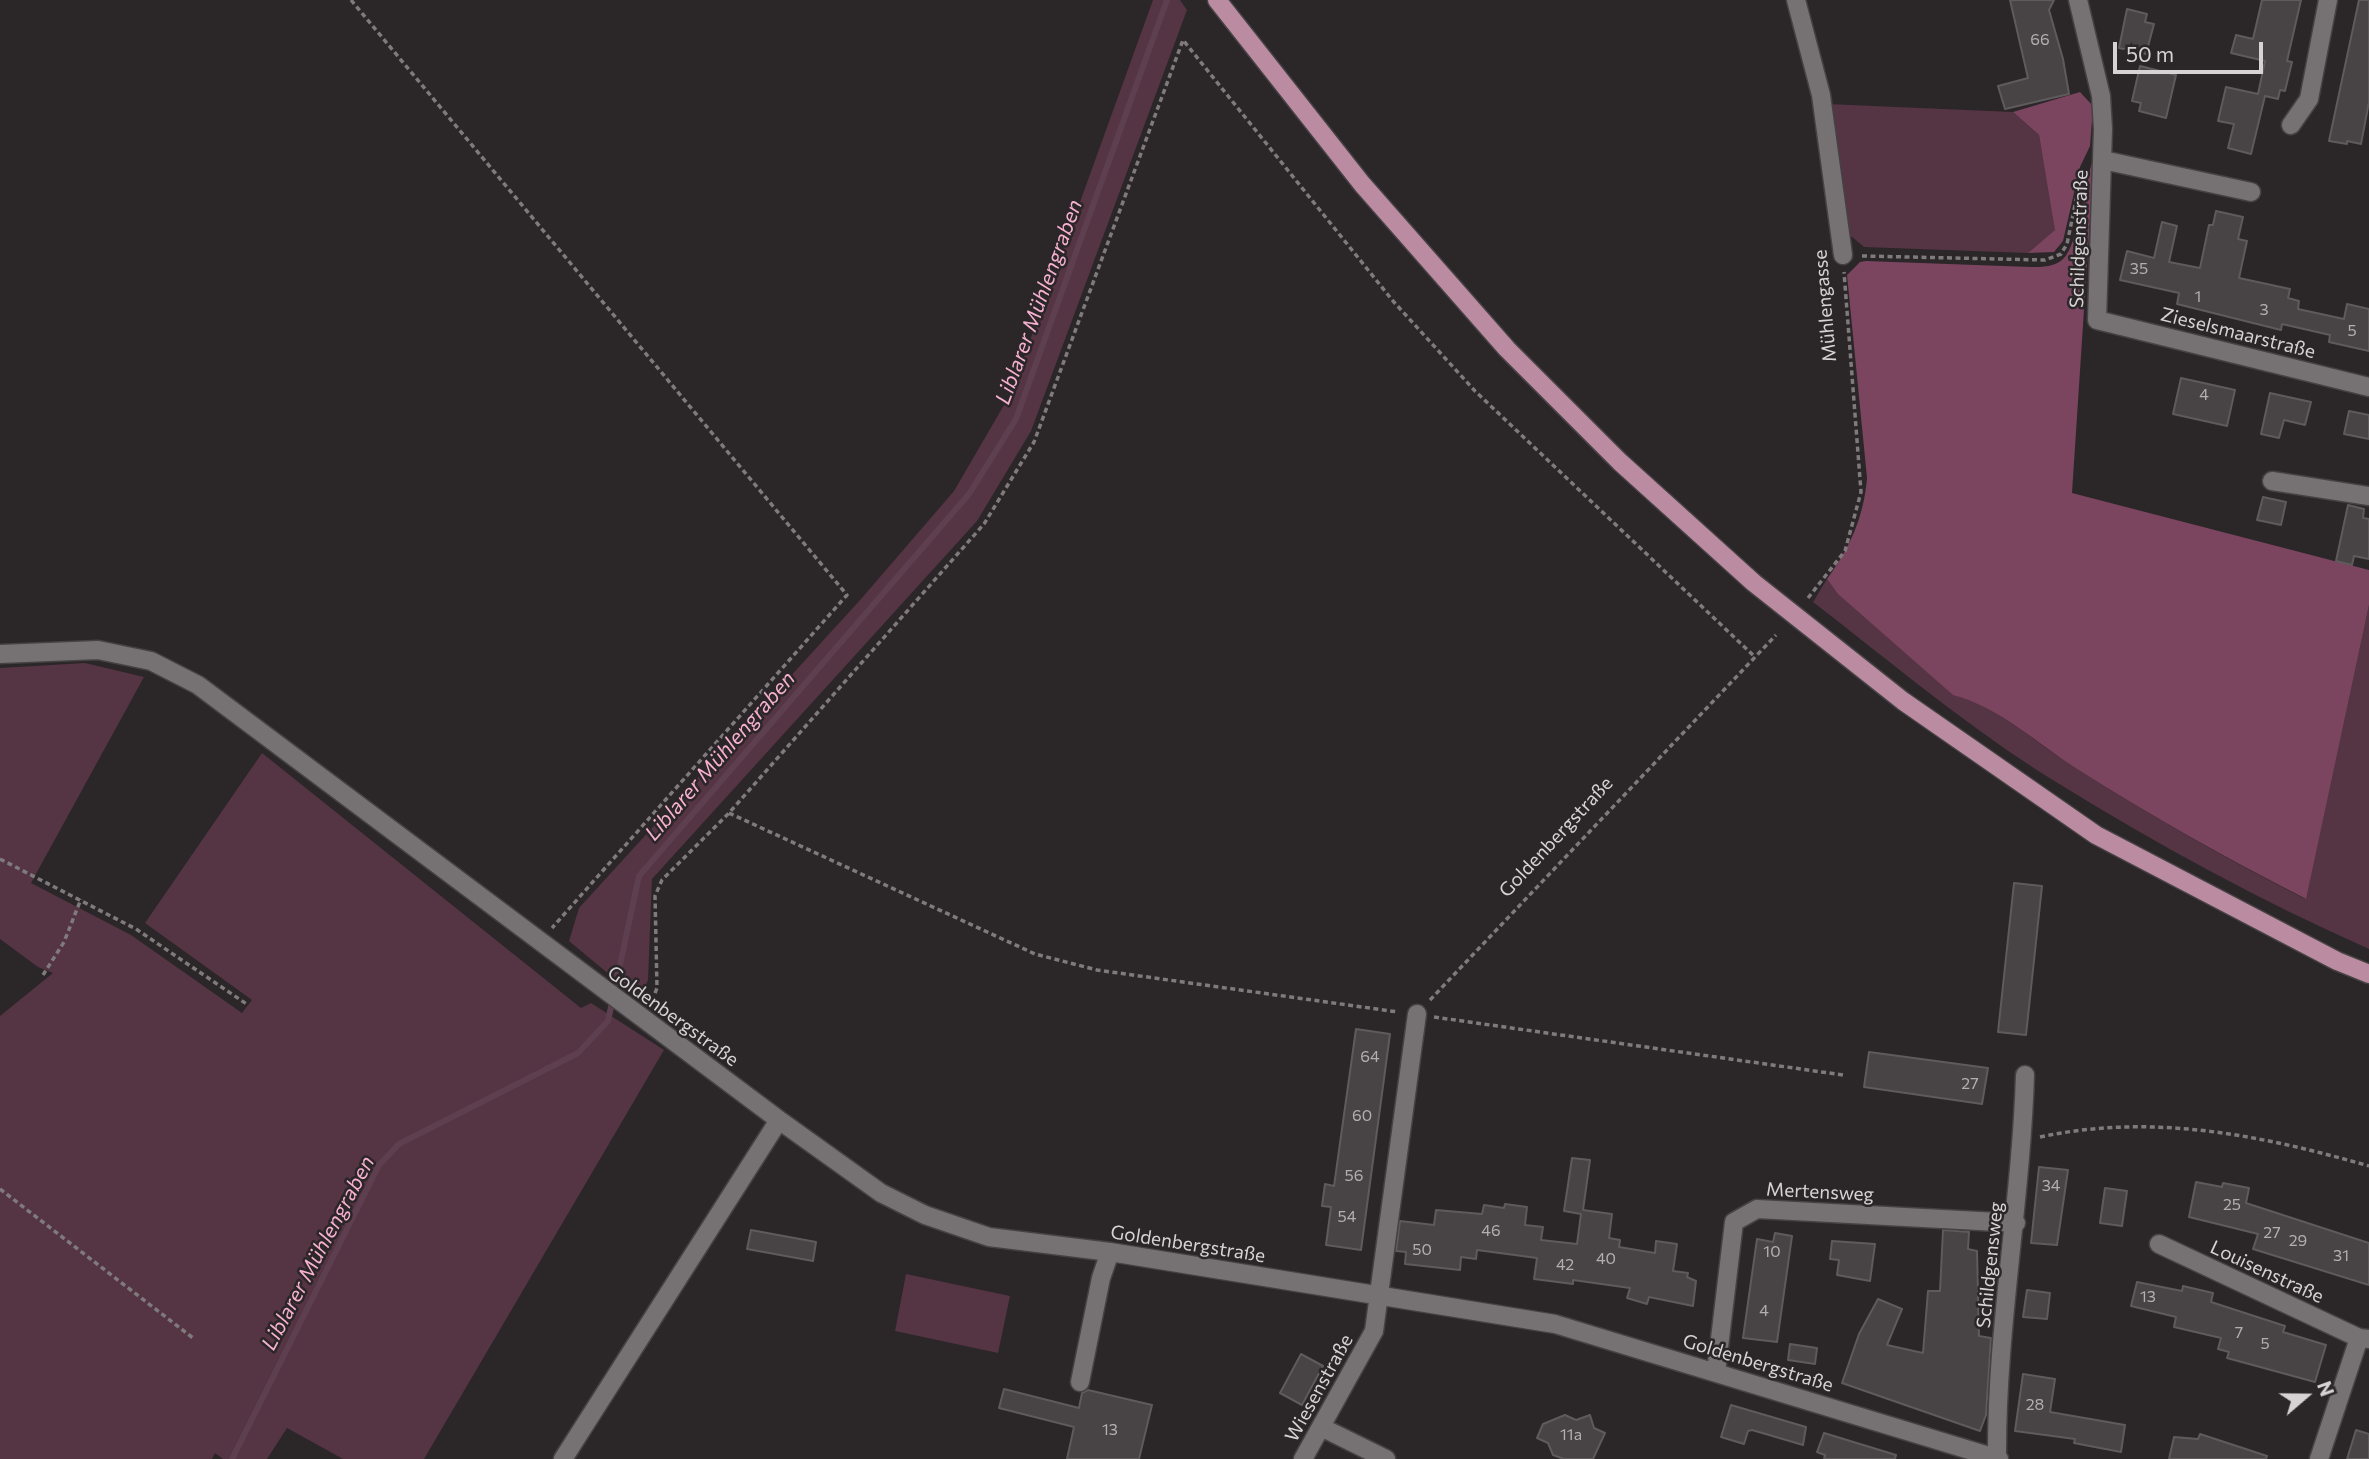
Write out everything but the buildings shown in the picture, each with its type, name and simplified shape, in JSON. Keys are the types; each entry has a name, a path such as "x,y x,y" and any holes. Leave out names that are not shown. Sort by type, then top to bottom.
{"main road":[{"path":"1217,0 1362,184 1507,349 1620,462 1755,583 1903,701 2096,835 2337,961 2369,974"}],"street":[{"name":"Mühlengasse","path":"1796,0 1821,95 1843,255"},
{"name":"Schildgenstraße","path":"2078,0 2101,96 2095,160 2097,320"},
{"path":"2291,125 2309,99 2328,0"},
{"name":"Schildgenstraße","path":"2095,160 2251,192"},
{"name":"Zieselsmaarstraße","path":"2097,320 2369,387"},
{"path":"2272,481 2369,496"},
{"name":"Goldenbergstraße","path":"0,654 98,650 151,661 198,685 539,943 779,1120 881,1193 925,1215 989,1237 1110,1252 1555,1324 1997,1459"},
{"path":"1378,1295 1417,1014"},
{"name":"Schildgensweg","path":"1997,1459 1997,1401 2016,1223 2025,1075"},
{"path":"563,1459 779,1120"},
{"name":"Mertensweg","path":"1716,1372 1734,1222 1757,1209 2016,1223"},
{"name":"Louisenstraße","path":"2159,1244 2364,1339 2319,1459"},
{"path":"1080,1382 1101,1278 1110,1252"},
{"name":"Wiesenstraße","path":"1303,1459 1374,1331 1378,1295"},
{"path":"1321,1427 1386,1459"}],"path":[{"path":"351,0 847,595 539,943"},
{"path":"640,1017 657,988 655,896 662,880 729,813 984,524 1034,442 1183,40 1393,301 1475,391 1755,657"},
{"path":"1843,255 2045,260 2061,254 2067,244 2082,171 2095,160"},
{"name":"Mühlengasse","path":"1808,598 1845,551 1861,492 1843,255"},
{"name":"Goldenbergstraße","path":"1417,1014 1776,635"},
{"path":"729,813 1035,954 1097,970 1843,1075"},
{"path":"0,859 136,929 248,1005"},
{"path":"43,975 64,942 80,899"},
{"path":"2023,1140 2082,1128 2186,1126 2317,1151 2369,1166"},
{"path":"0,1189 193,1338"}],"shaded area":[{"path":"1153,0 1180,0 1187,10 1031,431 977,521 652,879 648,980 640,1000 569,941 579,908 861,599 954,491 1011,393"},
{"path":"2080,92 2093,106 2090,146 2080,167 2063,241 2054,252 2028,253 2055,230 2039,135 2013,112"},
{"path":"1827,104 2013,112 2039,135 2056,230 2028,253 1864,247 1846,232"},
{"path":"2094,157 2072,493 2369,570 2369,605 2306,899 2133,804 2002,717 1953,695 1838,594 1827,579 1843,555 1854,531 1863,505 1867,478 1847,275 1860,262 1866,261 2031,267 2056,264 2069,251 2073,240"},
{"path":"1827,579 1839,594 1953,694 2002,717 2133,804 2305,899 2369,605 2369,949 2210,871 2132,828 2024,762 1932,695 1813,602"},
{"path":"85,663 144,677 31,883 131,935 242,1013 252,1000 145,923 262,753 581,1008 591,1003 664,1050 424,1459 343,1459 287,1428 267,1459 223,1459 215,1453 212,1459 0,1459 0,1016 53,973 38,967 0,939 0,668"},
{"path":"906,1274 1010,1296 998,1353 895,1331"}],"waterway":[{"name":"Liblarer Mühlengraben","path":"232,1459 379,1165 399,1144 578,1053 608,1021 639,876 969,494 1016,419 1167,0"}]}
